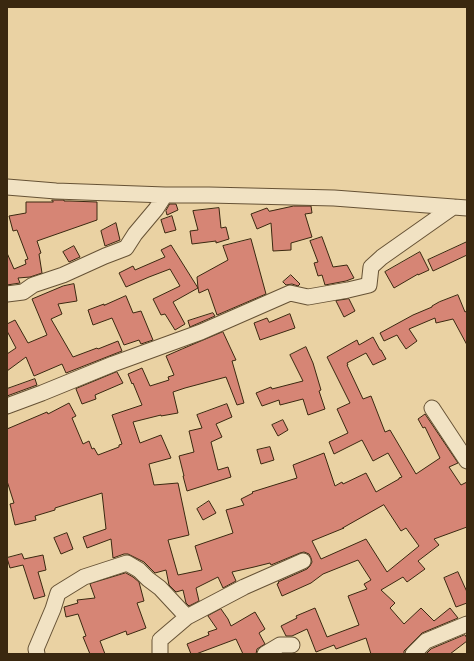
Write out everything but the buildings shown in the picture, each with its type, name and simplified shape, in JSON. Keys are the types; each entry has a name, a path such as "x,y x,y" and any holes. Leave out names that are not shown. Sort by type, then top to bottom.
{"street":[{"path":"7,187 56,191 165,195 334,198 460,208"},
{"path":"7,294 23,292 33,285 63,275 126,248 165,195"},
{"path":"7,406 113,364 201,332 290,293 308,297 369,285 371,267 382,256 460,208"},
{"path":"432,408 467,461"},
{"path":"160,654 160,640 188,617 244,587 303,561"},
{"path":"37,654 36,649 58,593 84,577 127,563 139,570 160,588 188,617"},
{"path":"414,654 426,641 467,624"},
{"path":"265,654 280,645 292,645"}]}
